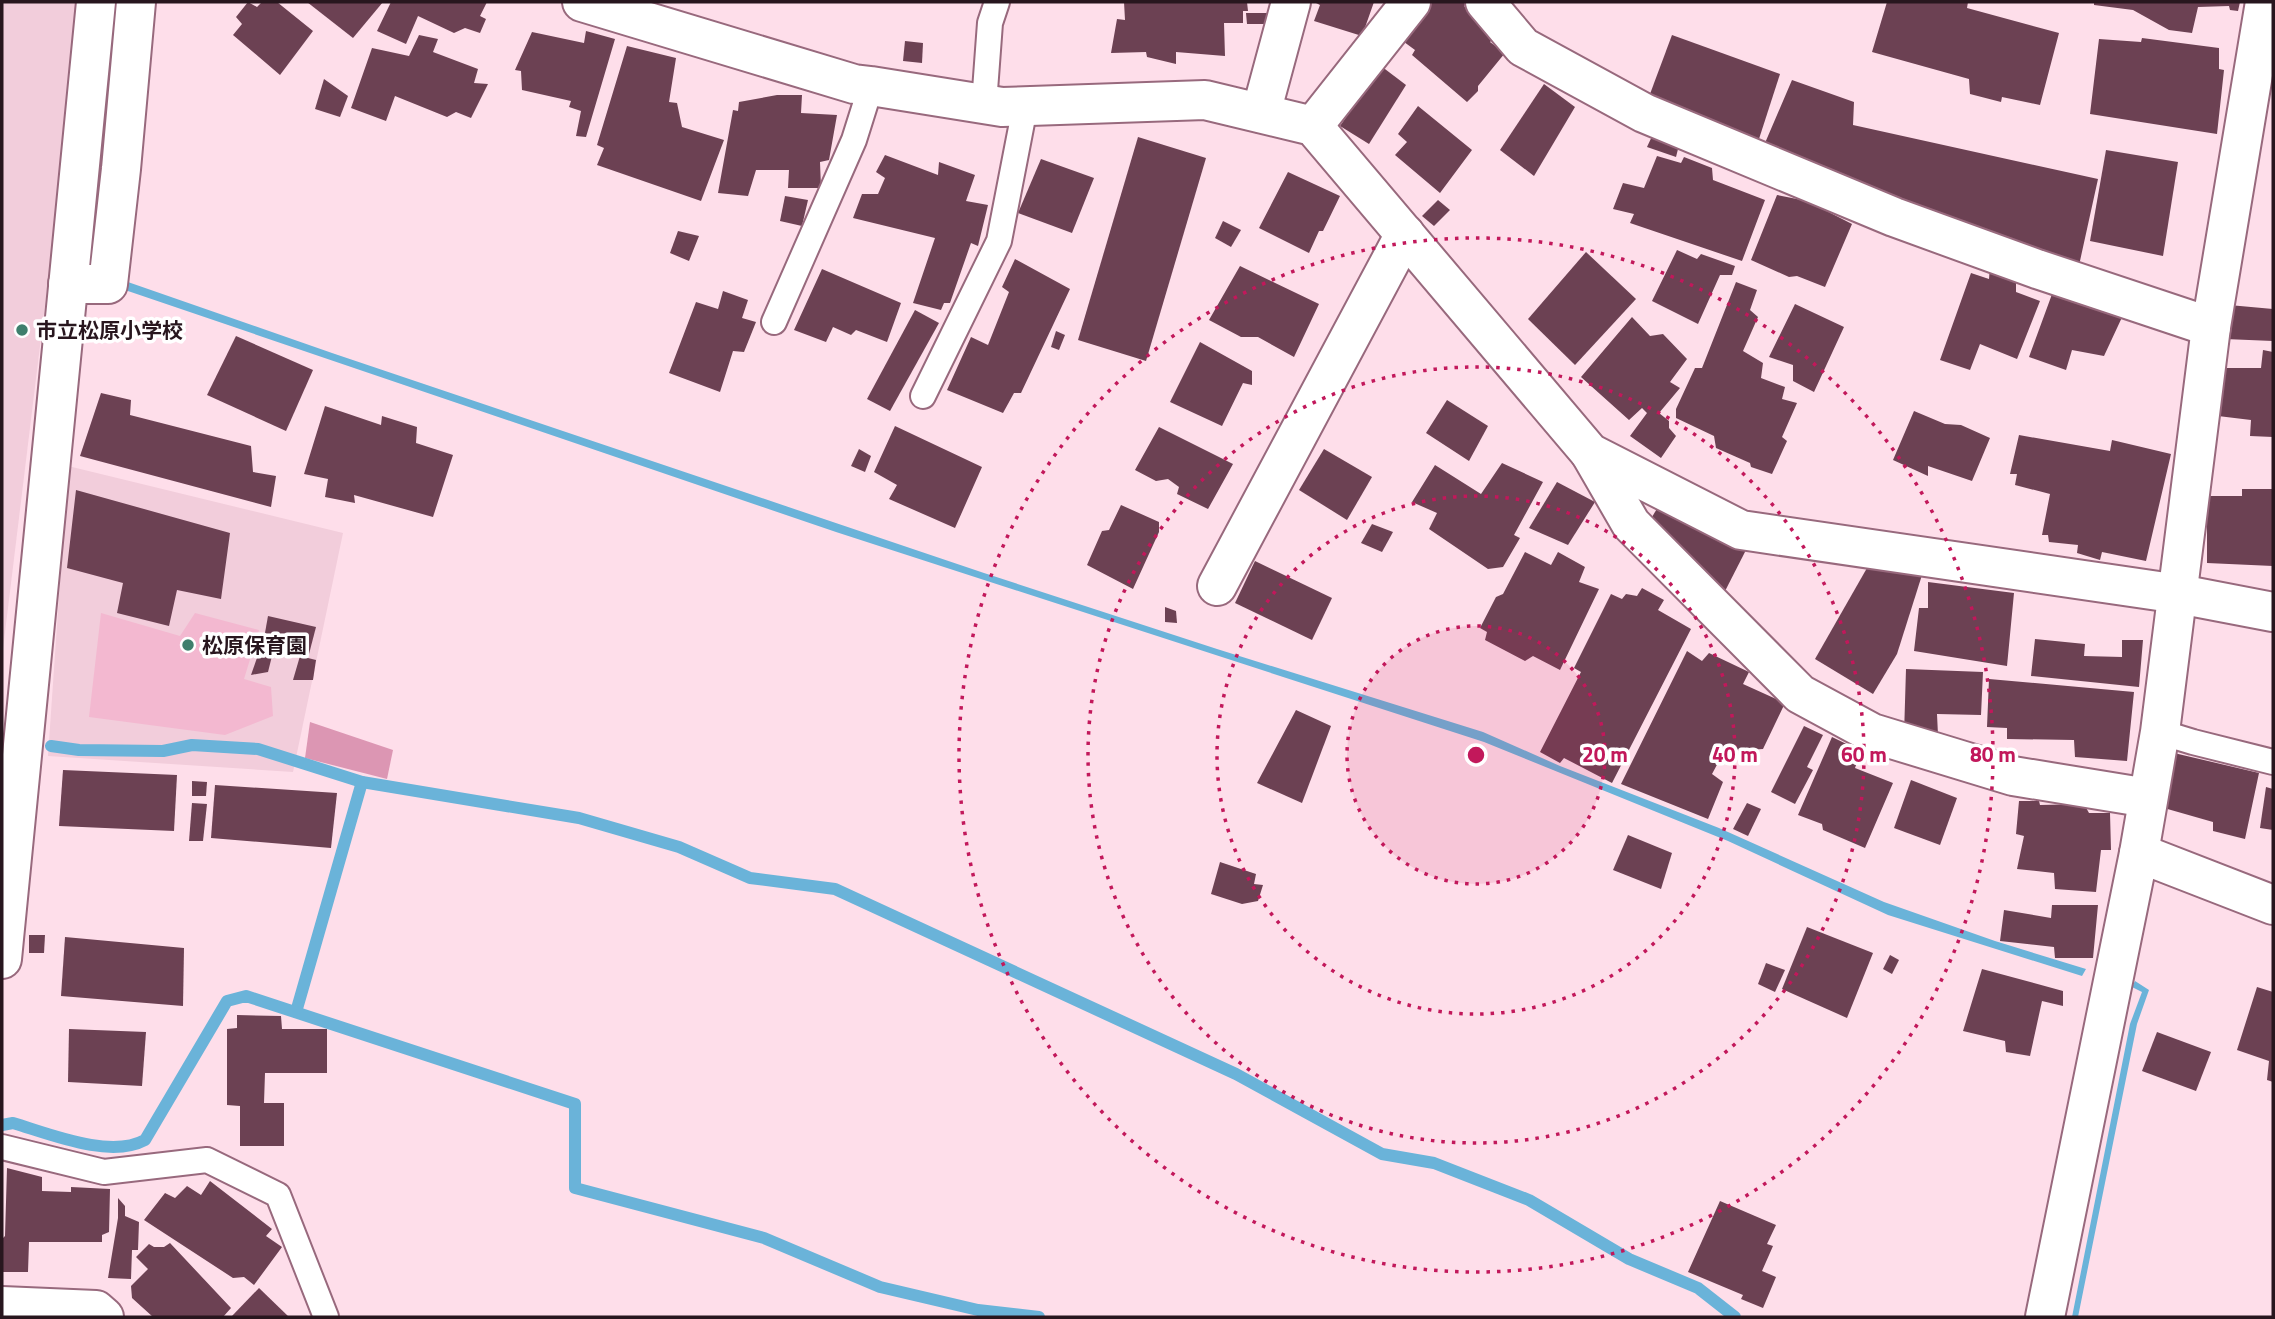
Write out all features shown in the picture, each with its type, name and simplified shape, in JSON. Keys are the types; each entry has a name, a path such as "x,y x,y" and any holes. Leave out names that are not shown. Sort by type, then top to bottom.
{"street":[{"path":"2,959 96,2"},
{"path":"68,284 108,284 136,2"},
{"path":"582,2 855,84 1002,107 1205,100 1313,126 1590,453 1631,524 1800,694 1872,733 2013,776 2148,798"},
{"path":"1261,113 1291,2"},
{"path":"1313,126 1411,2"},
{"path":"1485,2 1523,47 1644,113 1894,217 2037,269 2211,327"},
{"path":"2045,1317 2139,853 2160,732 2211,327 2265,2"},
{"path":"1217,586 1405,234"},
{"path":"1590,453 1741,530 2179,594 2273,612"},
{"path":"2139,853 2273,905"},
{"path":"2,1306 96,1310 104,1317"}],"lane":[{"path":"984,104 990,23 997,2"},
{"path":"774,322 854,139 871,86"},
{"path":"923,396 999,241 1025,107"},
{"path":"2160,732 2193,743 2273,762"},
{"path":"2,1147 104,1172 207,1160 278,1195 326,1317"}],"shaded area":[{"name":"市立松原小学校","path":"2,2 82,2 2,657"},
{"name":"松原保育園","path":"68,466 343,533 293,772 48,756"},
{"path":"101,613 180,636 195,613 259,630 244,679 271,687 273,716 225,735 89,717"},
{"path":"310,722 393,750 387,779 305,758"}],"water":[{"path":"125,281 984,573 1483,732 1560,766 1719,828 1884,902 2086,969 2082,976 1888,915 1728,841 1484,742 836,532 125,290"},
{"path":"2135,981 2149,990 2137,1024 2078,1317 2072,1317 2130,1024 2142,992 2132,987"}],"building":[{"path":"248,2 257,7 262,2 277,2 313,31 280,75 233,35 242,24 236,17"},
{"path":"307,2 383,2 353,38"},
{"path":"391,2 487,2 480,16 486,19 480,33 465,28 454,33 418,16 406,44 377,31"},
{"path":"1124,2 1247,2 1248,11 1243,11 1243,23 1224,23 1225,56 1176,52 1176,64 1147,57 1146,52 1111,53 1117,19 1125,20"},
{"path":"1314,2 1374,2 1362,36 1314,21 1320,5"},
{"path":"1430,2 1469,2 1464,6 1497,35 1490,42 1505,53 1467,102 1412,55 1415,50 1400,39"},
{"path":"1887,2 1968,2 1967,8 2059,33 2040,105 2002,97 2001,102 1970,94 1969,79 1872,52"},
{"path":"2094,2 2240,2 2238,11 2230,10 2229,6 2198,7 2192,33 2169,30 2133,10 2094,5"},
{"path":"1246,13 1267,13 1266,24 1247,24"},
{"path":"586,31 615,39 586,137 576,136 581,111 569,107 571,101 522,90 521,71 515,70 532,32 584,43"},
{"path":"419,35 438,39 433,52 478,69 474,83 488,84 471,118 456,112 447,117 395,96 386,121 351,108 372,48 409,56"},
{"path":"1672,35 1780,74 1758,142 1647,102"},
{"path":"2142,38 2219,48 2219,69 2224,70 2217,134 2090,114 2099,39 2141,42"},
{"path":"905,41 923,43 922,63 903,61"},
{"path":"627,46 676,58 669,102 677,103 682,127 724,140 701,201 597,165 604,148 597,145"},
{"path":"1381,66 1406,85 1369,144 1340,126"},
{"path":"324,79 348,96 340,117 315,109"},
{"path":"1792,80 1854,102 1853,125 2098,179 2078,270 1762,150"},
{"path":"1544,84 1575,107 1534,176 1500,150"},
{"path":"777,95 802,95 801,113 837,115 829,160 820,162 821,188 788,188 789,170 756,170 748,196 718,193 733,110 738,111 739,102"},
{"path":"1418,106 1472,150 1440,193 1395,155 1407,142 1398,134"},
{"path":"1654,132 1679,145 1676,157 1647,147"},
{"path":"1138,137 1206,158 1146,361 1078,340"},
{"path":"2106,150 2178,162 2163,256 2090,241"},
{"path":"885,155 938,175 939,162 975,175 966,201 988,205 978,246 971,243 950,303 944,303 941,310 913,303 935,238 853,218 862,194 878,194 885,178 876,172"},
{"path":"1657,156 1681,163 1684,157 1712,168 1713,180 1765,200 1742,261 1630,223 1634,214 1613,209 1623,183 1644,188"},
{"path":"1041,159 1094,178 1072,233 1018,213"},
{"path":"1288,172 1340,196 1309,253 1259,228"},
{"path":"1777,195 1807,201 1852,224 1825,287 1797,276 1789,277 1751,260"},
{"path":"785,196 808,200 802,226 780,221"},
{"path":"1438,200 1450,210 1434,226 1422,216"},
{"path":"1223,221 1241,230 1231,247 1215,238"},
{"path":"678,231 699,236 689,261 670,253"},
{"path":"1677,250 1697,259 1701,254 1735,266 1732,275 1720,275 1698,324 1652,301"},
{"path":"1586,252 1636,299 1575,365 1528,319"},
{"path":"1015,259 1070,289 1021,393 1014,393 1003,413 947,390 971,337 988,345 1009,292 1002,287"},
{"path":"1240,266 1319,304 1294,357 1258,337 1241,337 1209,320"},
{"path":"1990,266 2016,275 2016,292 2040,301 2017,359 1980,344 1970,370 1940,360 1971,273 1989,279"},
{"path":"822,269 901,303 887,342 856,330 851,335 833,327 826,342 794,330"},
{"path":"1736,282 1757,290 1750,310 1758,317 1743,351 1763,363 1761,378 1785,387 1782,399 1797,403 1782,437 1787,441 1772,474 1751,467 1750,463 1716,448 1714,436 1676,418 1676,409 1695,368 1702,368"},
{"path":"2055,286 2124,313 2104,356 2072,350 2066,370 2029,357"},
{"path":"723,291 748,300 742,318 756,322 744,352 733,351 720,392 669,373 696,302 718,309"},
{"path":"1795,304 1844,327 1814,392 1793,381 1793,365 1769,357"},
{"path":"2229,305 2273,309 2273,341 2225,339"},
{"path":"915,310 939,323 890,411 867,399"},
{"path":"1632,317 1650,336 1663,334 1687,359 1670,382 1680,388 1659,413 1669,421 1669,428 1676,436 1661,458 1630,436 1647,413 1642,408 1629,420 1581,377"},
{"path":"1056,331 1065,335 1059,350 1051,347"},
{"path":"236,336 313,370 286,431 207,395"},
{"path":"1200,342 1252,371 1252,385 1243,383 1222,426 1170,402"},
{"path":"2263,350 2273,352 2273,437 2250,436 2251,420 2218,416 2226,368 2261,368"},
{"path":"101,393 131,400 130,415 251,446 253,472 276,476 271,507 80,456"},
{"path":"1447,400 1488,426 1469,461 1426,433"},
{"path":"325,406 381,425 382,416 417,427 416,443 453,455 433,517 354,495 355,503 325,497 328,479 304,474"},
{"path":"1914,411 1945,424 1961,425 1990,438 1972,481 1928,466 1928,476 1893,460"},
{"path":"895,426 982,467 955,528 889,499 897,485 874,472"},
{"path":"1159,427 1233,464 1208,509 1177,494 1179,487 1168,479 1156,481 1135,470"},
{"path":"2019,435 2110,451 2112,440 2171,454 2146,561 2102,552 2100,560 2077,553 2078,545 2049,542 2048,535 2042,535 2050,494 2015,485 2017,474 2010,474"},
{"path":"859,449 871,456 865,472 851,466"},
{"path":"1324,449 1372,477 1347,520 1299,490"},
{"path":"1502,463 1543,482 1514,535 1520,538 1503,567 1488,569 1429,529 1437,513 1412,502 1435,465 1481,494"},
{"path":"1557,482 1595,502 1568,545 1529,528"},
{"path":"2242,489 2273,489 2273,566 2207,563 2207,496 2242,496"},
{"path":"76,490 230,533 221,599 177,590 169,626 117,613 123,583 67,568"},
{"path":"1121,505 1159,522 1159,532 1133,589 1087,565 1102,531 1109,530"},
{"path":"1658,507 1746,550 1722,597 1649,522"},
{"path":"1372,524 1393,532 1382,552 1361,543"},
{"path":"1525,552 1551,565 1558,552 1585,567 1579,582 1599,589 1560,670 1533,656 1525,661 1485,640 1487,632 1480,628 1496,597 1503,594"},
{"path":"1255,561 1332,598 1312,640 1235,603"},
{"path":"1867,568 1922,575 1897,654 1873,694 1815,659"},
{"path":"1928,582 2014,593 2007,666 1914,651 1919,608 1928,608"},
{"path":"1642,588 1664,600 1658,610 1691,629 1612,783 1564,758 1560,763 1540,752 1581,672 1574,668 1611,594 1622,599 1626,594 1637,596"},
{"path":"1165,607 1176,611 1177,623 1165,622"},
{"path":"268,616 316,627 309,654 263,644"},
{"path":"2035,639 2085,644 2084,656 2122,657 2122,640 2143,640 2139,687 2031,676"},
{"path":"1687,651 1702,661 1709,653 1749,672 1743,684 1785,703 1763,749 1748,750 1745,758 1726,748 1712,774 1723,782 1708,819 1621,784"},
{"path":"259,652 272,656 268,672 251,675"},
{"path":"300,656 316,660 313,680 293,680"},
{"path":"1906,669 1983,672 1981,715 1937,714 1938,735 1904,735"},
{"path":"1989,679 2134,692 2127,761 2075,757 2074,740 2007,739 2007,728 1987,727"},
{"path":"1296,710 1331,726 1302,803 1257,783"},
{"path":"1804,726 1823,735 1807,767 1813,770 1795,804 1771,792"},
{"path":"1832,737 1861,751 1855,768 1893,783 1865,848 1823,830 1822,824 1798,815"},
{"path":"2174,753 2259,773 2245,839 2213,831 2213,822 2164,808"},
{"path":"63,770 177,775 174,831 59,826"},
{"path":"1911,780 1957,798 1940,845 1894,828"},
{"path":"192,781 207,782 206,796 192,796"},
{"path":"215,785 337,793 331,848 211,838"},
{"path":"2266,787 2273,789 2273,830 2260,828"},
{"path":"2019,801 2039,801 2040,805 2084,804 2089,813 2110,813 2111,850 2101,850 2096,892 2055,889 2054,873 2017,869 2024,836 2016,834"},
{"path":"192,803 207,804 203,841 189,841"},
{"path":"1747,803 1761,809 1748,836 1733,829"},
{"path":"1628,835 1672,853 1661,889 1613,870"},
{"path":"1220,862 1256,874 1254,884 1263,885 1258,901 1242,904 1211,894"},
{"path":"2052,905 2098,905 2093,958 2055,958 2054,947 2000,941 2004,910 2051,918"},
{"path":"1807,927 1873,953 1847,1018 1782,989"},
{"path":"29,935 45,935 44,953 29,953"},
{"path":"65,937 184,948 183,1006 61,996"},
{"path":"1890,955 1899,960 1892,974 1883,969"},
{"path":"1766,963 1785,970 1775,992 1758,984"},
{"path":"1982,969 2063,991 2063,1006 2042,1001 2030,1056 2006,1052 2005,1041 1963,1031"},
{"path":"2257,987 2273,992 2273,1082 2267,1080 2269,1061 2237,1050"},
{"path":"237,1015 281,1016 282,1029 327,1029 327,1073 265,1073 264,1103 284,1103 284,1146 240,1146 240,1106 227,1105 227,1029 237,1028"},
{"path":"69,1029 146,1032 142,1086 68,1082"},
{"path":"2157,1032 2211,1052 2196,1091 2142,1071"},
{"path":"7,1168 42,1177 42,1191 71,1192 71,1187 110,1189 109,1232 102,1235 102,1242 29,1242 28,1272 2,1272"},
{"path":"210,1181 272,1229 266,1236 282,1247 254,1285 244,1277 233,1278 144,1220 165,1193 175,1198 187,1186 201,1195"},
{"path":"118,1198 125,1206 125,1216 139,1222 138,1250 132,1250 131,1279 108,1278 118,1218"},
{"path":"1720,1201 1776,1225 1767,1244 1773,1246 1762,1271 1776,1277 1763,1308 1741,1299 1743,1295 1688,1272"},
{"path":"170,1243 231,1308 223,1317 153,1317 132,1298 131,1286 148,1269 136,1257 149,1244 164,1247"},
{"path":"259,1288 289,1317 231,1317"}],"waterway":[{"path":"51,746 79,750 163,751 192,745 258,749 362,782 579,818 679,847 750,878 835,889 1236,1074 1382,1154 1434,1163 1529,1200 1629,1259 1698,1288 1735,1317"},
{"path":"296,1012 362,782"},
{"path":"2,1125 13,1123 98,1146 131,1145 145,1140 227,1001 246,996 575,1104 575,1188 764,1238 880,1287 978,1310 1039,1317"}],"place":[{"name":"市立松原小学校","path":"22,330"},
{"name":"松原保育園","path":"188,645"}]}
